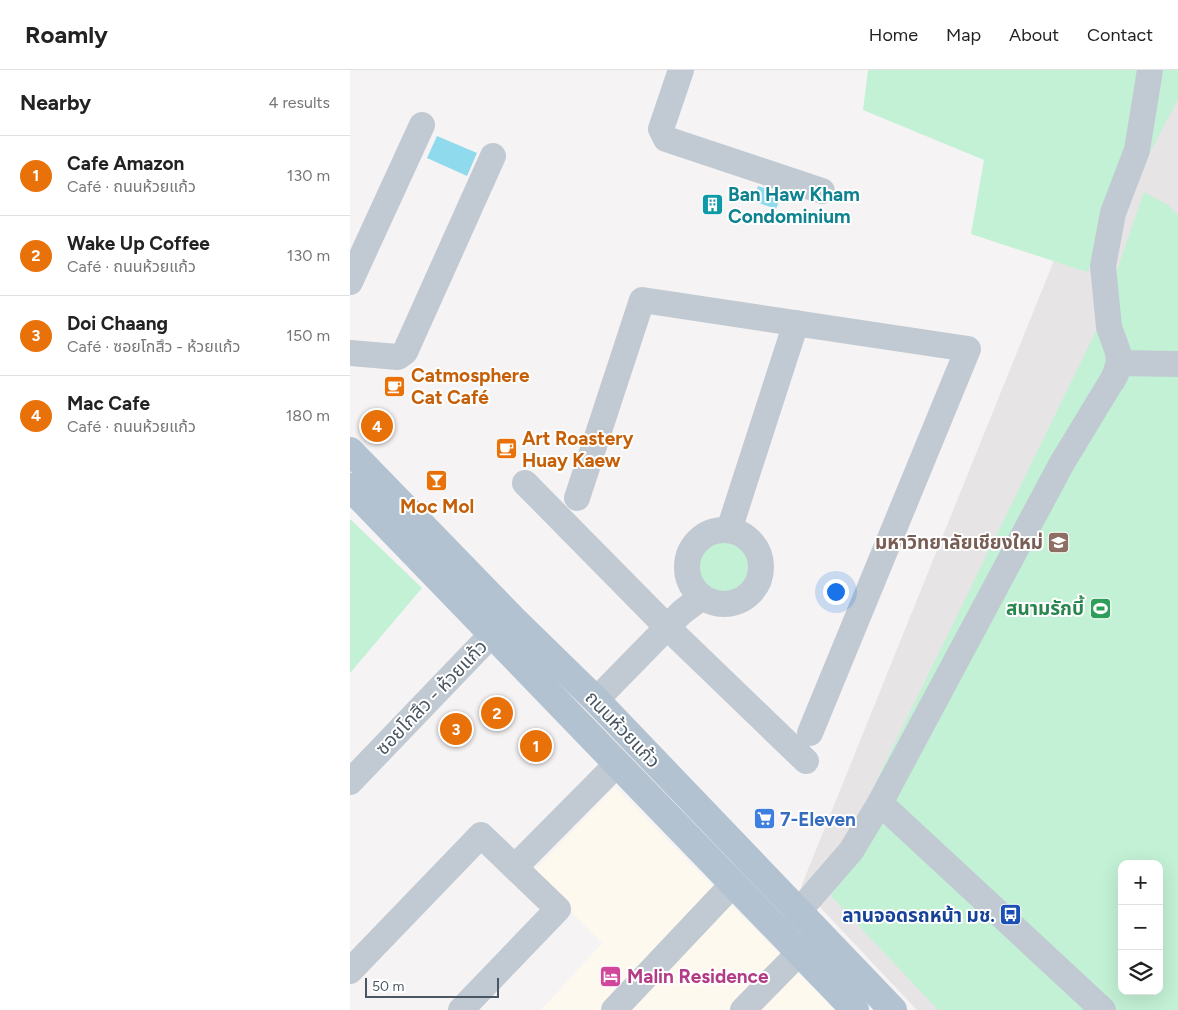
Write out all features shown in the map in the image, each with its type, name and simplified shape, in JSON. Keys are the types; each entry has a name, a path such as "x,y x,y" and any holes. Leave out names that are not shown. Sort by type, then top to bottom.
{"main road":[{"name":"ถนนห้วยแก้ว","path":"350,451 501,625 617,764 855,1010"},
{"name":"ถนนห้วยแก้ว","path":"350,487 501,625 596,700 893,1010"}],"street":[{"path":"681,70 661,129 666,139 822,191"},
{"path":"798,912 851,851 880,803 1062,463 1116,374 1119,363 1118,352 1109,327 1103,266 1113,213 1137,150 1150,70"},
{"path":"350,282 422,125"},
{"path":"350,353 398,357 405,352 493,156"},
{"path":"577,498 642,300 968,349 810,734"},
{"path":"729,530 796,323"},
{"path":"1119,363 1178,364"},
{"path":"525,483 667,627 806,761"},
{"path":"729,530 741,533 751,541 760,557 761,575 756,586 748,596 737,602 725,604 713,602 702,597 693,588 688,579 687,557 695,543 708,533 729,530"},
{"path":"596,700 667,627 702,597"},
{"name":"ซอยโกสึว - ห้วยแก้ว","path":"350,782 501,625"},
{"path":"515,867 617,764"},
{"path":"880,803 1011,915"},
{"path":"880,803 1104,1010"},
{"path":"350,971 482,835 558,909 461,1010"},
{"path":"614,1010 733,884"},
{"path":"743,1010 799,952"}],"shaded area":[{"name":"มหาวิทยาลัยเชียงใหม่","path":"1124,70 1178,70 1178,1010 917,1010 801,887 1051,268"},
{"path":"615,787 835,1010 541,1010 602,943 532,873"}],"green space":[{"path":"868,70 1178,70 1178,99 1087,272 971,234 984,160 863,110"},
{"name":"มหาวิทยาลัยเชียงใหม่","path":"1144,192 1168,205 1178,215 1178,1010 938,1010 831,896 851,851 870,794 1096,331"},
{"path":"350,519 422,588 350,673"},
{"path":"719,540 729,540 739,544 747,552 751,567 747,582 739,590 729,594 719,594 709,590 701,582 697,572 697,562 701,552 709,544"}],"water":[{"path":"437,136 477,153 467,176 427,158"},
{"path":"758,186 782,194 776,209 753,201"}],"place":[{"name":"Ban Haw Kham Condominium","path":"712,205"},
{"name":"Catmosphere Cat Café","path":"395,386"},
{"name":"Mac Cafe","path":"377,426"},
{"name":"Art Roastery Huay Kaew","path":"506,449"},
{"name":"Moc Mol","path":"437,480"},
{"name":"มหาวิทยาลัยเชียงใหม่","path":"1059,542"},
{"name":"สนามรักบี้","path":"1100,608"},
{"name":"Wake Up Coffee","path":"497,713"},
{"name":"Doi Chaang","path":"456,729"},
{"name":"Cafe Amazon","path":"536,746"},
{"name":"7-Eleven","path":"764,819"},
{"name":"ลานจอดรถหน้า มช.","path":"1011,915"},
{"name":"Malin Residence","path":"611,976"}]}
